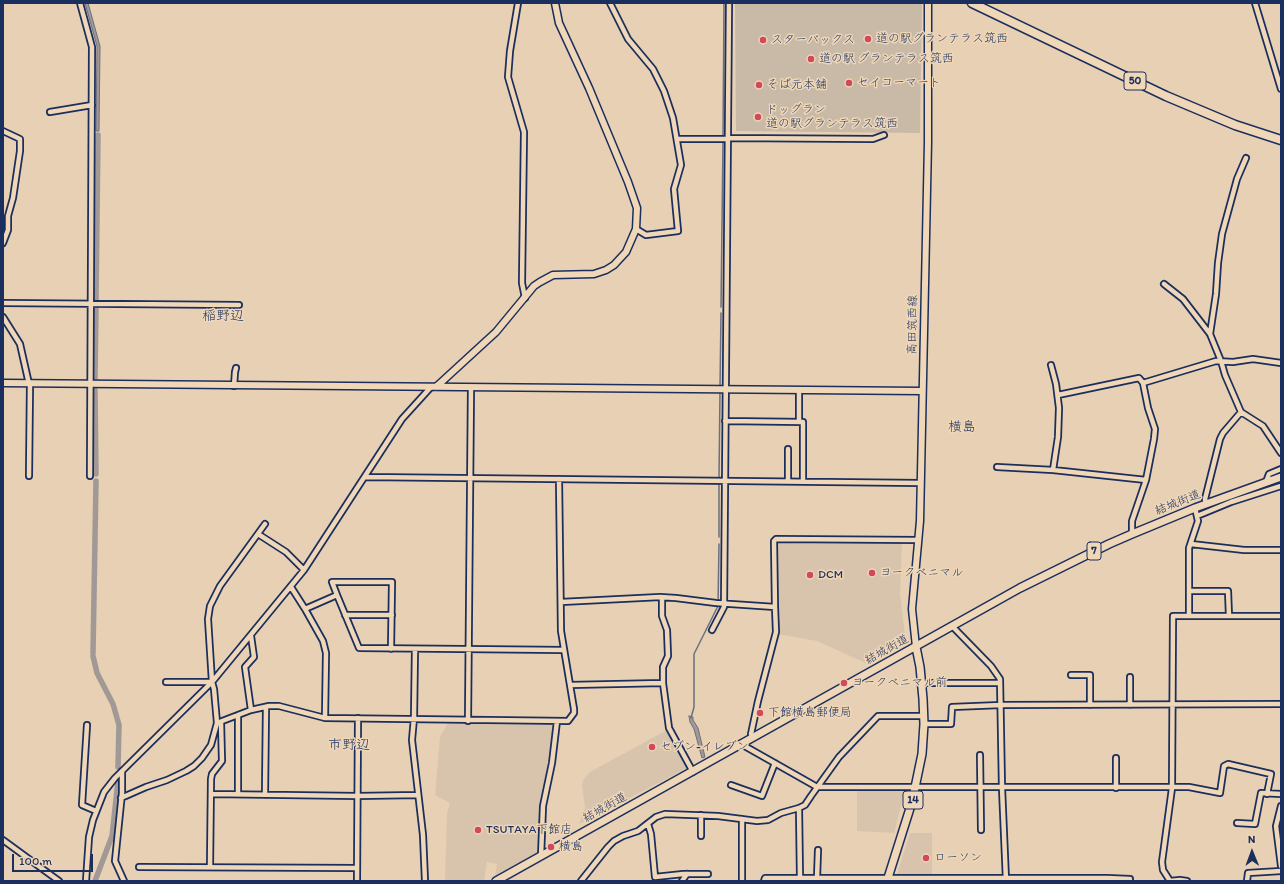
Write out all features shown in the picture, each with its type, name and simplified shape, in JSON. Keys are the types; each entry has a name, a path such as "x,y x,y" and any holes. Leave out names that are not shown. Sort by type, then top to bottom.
{"highway":[{"name":"50","path":"972,3 1166,96 1234,125 1281,140"}],"main road":[{"name":"結城街道","path":"496,881 1020,588 1132,534 1206,504 1230,499 1281,476"},
{"name":"14","path":"888,880 916,788 922,754 924,716 922,683 916,647"}],"street":[{"path":"80,3 92,47 90,476"},
{"path":"518,3 510,51 508,77 524,132 522,283 525,298"},
{"path":"86,881 89,837 96,811 104,792 122,771 212,682 291,587 304,570 402,419 433,387 496,332 534,286 547,278 559,274 599,273 614,265 626,252 636,229 636,208 628,182 589,88 559,23 555,3"},
{"path":"610,3 628,39 653,69 664,90 673,118 681,164 674,190 678,231 646,235 636,229"},
{"path":"712,630 724,607 720,604 725,421 722,390 725,139 729,3"},
{"name":"高田筑西線","path":"916,647 912,608 918,540 920,483 928,138 928,3"},
{"path":"1255,3 1281,89"},
{"path":"50,112 92,105"},
{"path":"3,131 20,138 20,151 13,198 8,216 8,230 3,243"},
{"path":"677,139 873,139 884,135"},
{"path":"1210,334 1215,301 1218,257 1222,234 1237,179 1246,158"},
{"path":"1164,284 1188,304 1210,334 1221,361 1225,376 1241,412 1263,426 1281,453"},
{"path":"3,303 90,305 239,305"},
{"path":"3,317 20,344 29,384 29,476"},
{"path":"1143,382 1216,361 1233,362 1253,358 1281,363"},
{"path":"1051,365 1058,395 1058,437 1053,470"},
{"path":"234,386 236,368"},
{"path":"1058,395 1139,378 1143,382 1148,408 1155,429 1153,449 1146,480 1132,521 1132,534"},
{"path":"3,383 922,391"},
{"path":"468,721 471,387"},
{"path":"799,390 799,422"},
{"path":"1206,504 1205,499 1220,439 1241,412"},
{"path":"725,421 803,422 803,481"},
{"path":"788,449 788,481"},
{"path":"997,467 1053,470 1146,480"},
{"path":"1266,482 1269,474 1281,469"},
{"path":"365,477 920,483"},
{"path":"121,798 166,780 194,766 211,745 219,723 251,710 266,707 278,706 325,718 414,718 468,721 568,721 574,713 561,631 559,479"},
{"path":"1197,516 1230,499 1281,486"},
{"path":"1189,616 1189,548 1198,521 1195,508"},
{"path":"210,867 211,777 222,761 223,756 212,682 208,619 210,606 220,586 265,524"},
{"path":"258,534 286,552 304,570"},
{"path":"752,738 751,734 758,701 776,632 774,541 776,539 918,540"},
{"path":"1191,544 1244,550 1281,550"},
{"path":"391,649 392,582 332,582 359,648 391,649 468,650 564,650"},
{"path":"291,587 305,608 323,641 326,653 325,718"},
{"path":"1189,592 1228,591 1229,616"},
{"path":"305,608 337,595"},
{"path":"662,598 662,616 667,630 668,656 663,667 669,728 693,772"},
{"path":"561,602 676,598 720,604 775,606"},
{"path":"345,615 392,615"},
{"path":"1187,881 1170,881 1163,870 1162,862 1172,788 1173,616 1281,616"},
{"path":"952,626 991,666 1000,679 1002,788 1006,880"},
{"path":"251,636 254,657 245,667 251,710"},
{"path":"415,649 414,718 412,740 423,835 425,881"},
{"path":"1071,675 1090,675 1090,705"},
{"path":"1130,677 1130,705"},
{"path":"166,682 212,682"},
{"path":"570,685 664,683"},
{"path":"922,683 1000,683"},
{"path":"924,724 952,724 952,707 1001,705 1172,706 1281,704"},
{"path":"265,794 266,707"},
{"path":"238,715 238,794"},
{"path":"581,881 614,841 638,831 656,817 665,814 701,815 758,822 768,820 781,813 799,808 804,805 839,757 878,716 924,716"},
{"path":"357,881 358,718"},
{"path":"540,856 543,806 552,763 557,721"},
{"path":"87,725 82,805 96,811"},
{"path":"741,744 817,787 1189,787 1220,793 1224,766 1228,764 1271,774 1267,794"},
{"path":"980,755 981,830"},
{"path":"1116,758 1116,788"},
{"path":"731,785 762,796 775,763"},
{"path":"122,771 121,798 114,861 124,881"},
{"path":"1237,823 1255,824 1260,793 1281,794"},
{"path":"211,794 357,796 418,795"},
{"path":"1281,806 1276,826 1281,866"},
{"path":"799,808 800,878"},
{"path":"701,815 701,836"},
{"path":"742,819 742,881"},
{"path":"648,824 651,834 655,877 706,874 706,881"},
{"path":"3,840 59,881"},
{"path":"817,878 818,850"},
{"path":"139,867 356,868"},
{"path":"1247,881 1248,873 1281,871"},
{"path":"682,881 687,874"},
{"path":"764,881 765,878 888,880 1130,880"}],"shaded area":[{"path":"85,3 88,3 100,46 99,131 96,131 97,46"},
{"path":"735,3 922,3 920,133 736,131"},
{"path":"775,541 902,543 900,593 905,637 900,646 868,664 817,641 778,634"},
{"path":"689,716 693,717 693,720 698,728 705,757 702,758"},
{"path":"448,723 554,723 541,805 537,853 495,876 497,864 487,862 484,881 445,881 447,814 450,803 435,795 440,737"},
{"path":"667,730 687,768 579,824 585,808 582,785 584,779 590,772"},
{"path":"905,790 894,833 857,831 857,791"},
{"path":"910,833 932,833 932,875 897,874"}],"waterway":[{"path":"723,137 724,3"},
{"path":"96,301 98,135"},
{"path":"721,307 723,141"},
{"path":"95,379 96,308"},
{"path":"720,387 721,313"},
{"path":"95,390 96,474"},
{"path":"719,479 720,390"},
{"path":"93,653 96,481"},
{"path":"719,483 719,537"},
{"path":"691,718 694,707 694,654 718,606 719,544"},
{"path":"93,656 97,673 113,704 119,725 118,767"},
{"path":"95,881 112,836 118,781"}],"place":[{"name":"道の駅グランテラス筑西","path":"868,39"},
{"name":"スターバックス","path":"763,40"},
{"name":"道の駅 グランテラス筑西","path":"811,59"},
{"name":"セイコーマート","path":"849,83"},
{"name":"そば元本舗","path":"759,85"},
{"name":"ドッグラン 道の駅グランテラス筑西","path":"758,117"},
{"name":"ヨークベニマル","path":"872,573"},
{"name":"DCM","path":"810,575"},
{"name":"ヨークベニマル前","path":"844,683"},
{"name":"下館横島郵便局","path":"760,713"},
{"name":"セブン-イレブン","path":"652,747"},
{"name":"TSUTAYA下館店","path":"478,830"},
{"name":"横島","path":"551,847"},
{"name":"ローソン","path":"926,858"}],"district":[{"name":"稲野辺","path":"223,316"},
{"name":"横島","path":"962,427"},
{"name":"市野辺","path":"349,745"}]}
